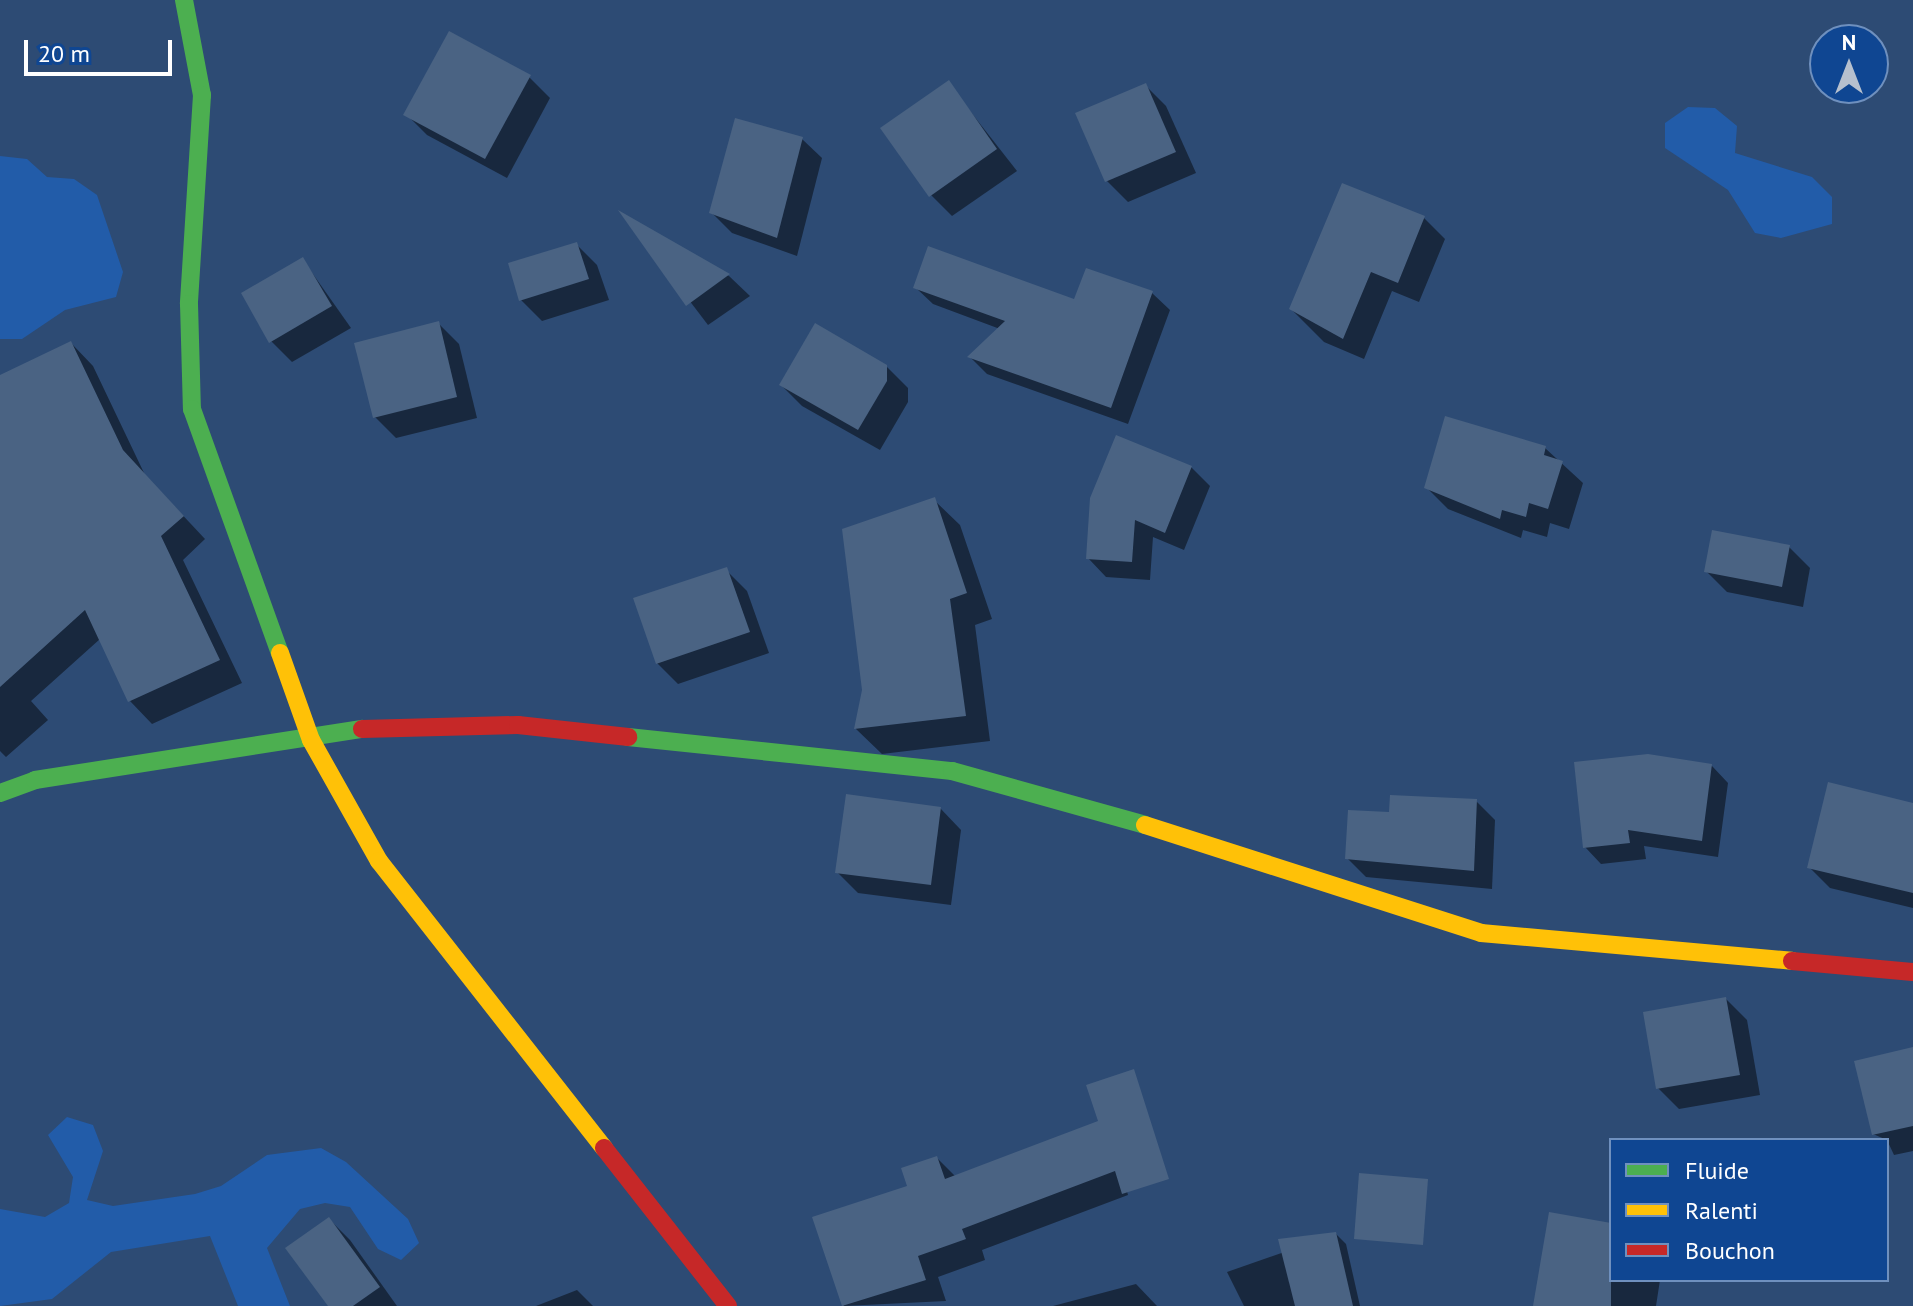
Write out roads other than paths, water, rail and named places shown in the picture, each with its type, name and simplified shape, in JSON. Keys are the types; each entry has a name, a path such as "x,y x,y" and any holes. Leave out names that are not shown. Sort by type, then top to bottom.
{"street":[{"path":"184,0 202,95 189,304 192,409 311,740 379,861 728,1306"},
{"path":"0,793 143,761 311,740 383,726 518,725 952,771 1025,787 1481,933 1913,972"}]}
